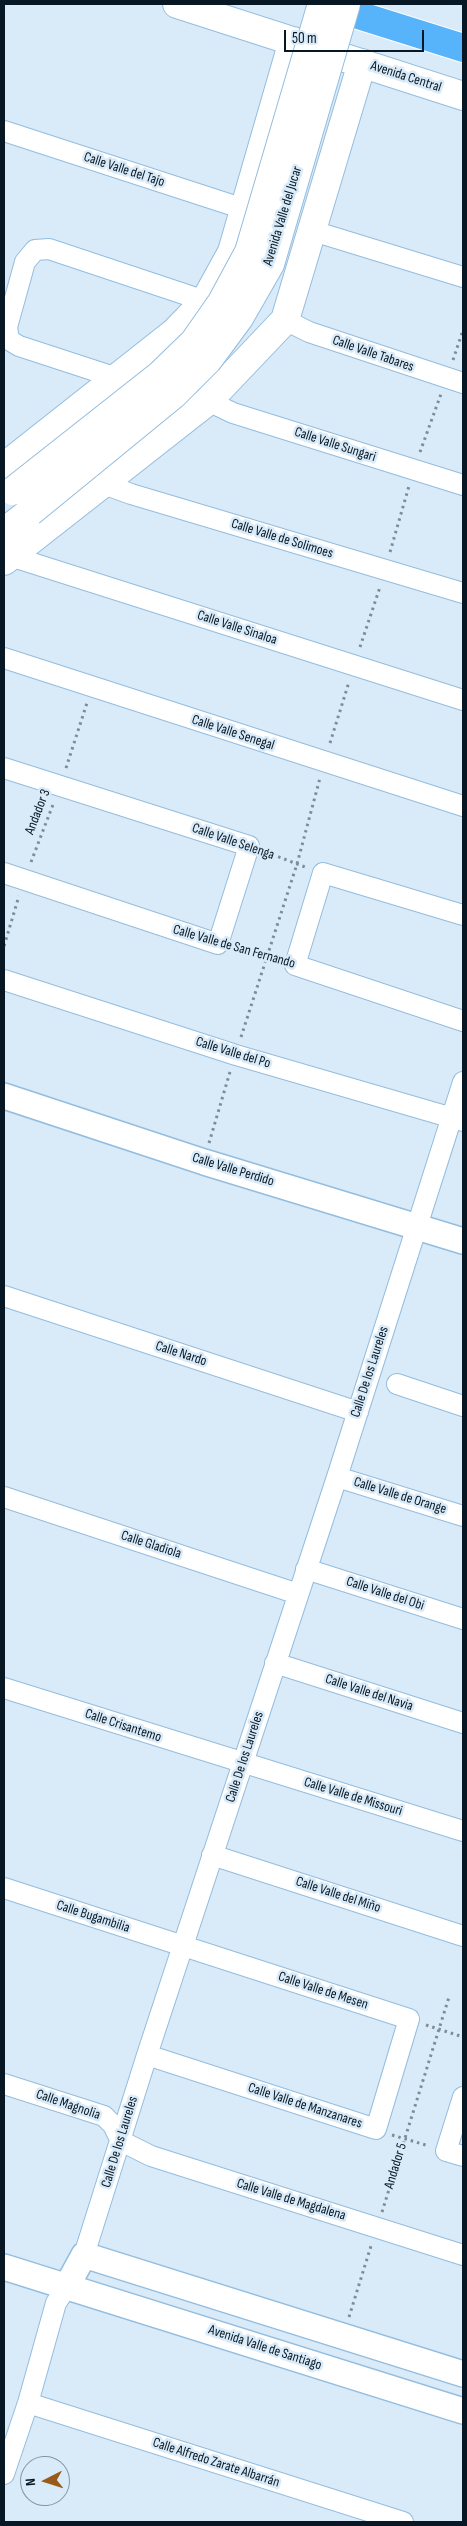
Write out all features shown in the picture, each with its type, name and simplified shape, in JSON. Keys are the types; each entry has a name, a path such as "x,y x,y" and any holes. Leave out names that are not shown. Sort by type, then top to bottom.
{"highway":[{"path":"322,4 463,48"}],"main road":[{"name":"Avenida Central","path":"178,4 463,96"},
{"name":"Avenida Valle del Jucar","path":"9,472 160,375 194,342 222,302 249,252 322,4"},
{"name":"Avenida Valle del Jucar","path":"6,550 30,512 173,395 208,360 239,318 270,264 346,4"},
{"name":"Avenida Valle del Jucar","path":"9,472 117,378 174,332 205,301 232,252 293,41"},
{"path":"6,550 101,483 208,401 285,320 332,170 362,63"},
{"path":"278,93 347,114"},
{"path":"264,140 288,125 318,132 324,138 331,157 332,170"}],"street":[{"name":"Calle Valle del Tajo","path":"4,130 244,209"},
{"path":"313,231 463,278"},
{"path":"117,378 19,346 9,340 7,327 22,271 29,255 35,250 49,249 205,301"},
{"name":"Calle Valle Tabares","path":"285,320 309,332 463,383"},
{"name":"Calle Valle Sungari","path":"208,401 233,412 463,485"},
{"name":"Calle Valle de Solimoes","path":"101,483 130,494 463,593"},
{"name":"Calle Valle Sinaloa","path":"6,550 463,700"},
{"name":"Calle Valle Senegal","path":"4,658 463,806"},
{"name":"Calle Valle Selenga","path":"4,768 249,846"},
{"path":"218,944 249,846"},
{"name":"Calle Valle de San Fernando","path":"4,873 218,944"},
{"path":"295,965 323,873 463,915"},
{"name":"Calle Valle de San Fernando","path":"295,965 463,1021"},
{"name":"Calle Valle del Po","path":"4,980 236,1055 458,1119"},
{"name":"Calle De los Laureles","path":"67,2286 84,2255 147,2054 358,1412 416,1226 458,1119 463,1082"},
{"name":"Calle Valle Perdido","path":"4,1096 204,1162 463,1241"},
{"name":"Calle Nardo","path":"4,1296 358,1412"},
{"path":"396,1384 463,1406"},
{"name":"Calle Valle de Orange","path":"337,1477 463,1516"},
{"name":"Calle Gladiola","path":"4,1497 298,1594"},
{"name":"Calle Valle del Obi","path":"306,1569 463,1619"},
{"name":"Calle Valle del Navia","path":"275,1663 463,1723"},
{"name":"Calle Crisantemo","path":"4,1688 242,1764"},
{"name":"Calle Valle de Missouri","path":"242,1764 463,1831"},
{"name":"Calle Valle del Miño","path":"212,1855 463,1936"},
{"name":"Calle Bugambilia","path":"4,1888 183,1946"},
{"name":"Calle Valle de Mesen","path":"183,1946 409,2019"},
{"path":"376,2129 409,2019"},
{"name":"Calle Valle de Manzanares","path":"147,2054 376,2129"},
{"name":"Calle Magnolia","path":"4,2084 104,2116 113,2125 121,2141"},
{"path":"455,2154 463,2097"},
{"name":"Calle Valle de Magdalena","path":"121,2141 151,2156 463,2255"},
{"path":"84,2255 463,2374"},
{"name":"Avenida Valle de Santiago","path":"4,2267 463,2411"},
{"path":"4,2474 28,2403 56,2303 67,2286"},
{"name":"Calle Alfredo Zarate Albarrán","path":"28,2403 403,2522"}],"path":[{"name":"Andador 3","path":"4,946 24,880 60,786 93,686"},
{"name":"Calle Valle Selenga","path":"249,846 323,873"},
{"name":"Calle Valle de San Fernando","path":"218,944 295,965"},
{"name":"Andador 5","path":"343,2336 449,1997"},
{"path":"409,2019 463,2037"},
{"name":"Calle Valle de Manzanares","path":"376,2129 404,2140 455,2154"}]}
